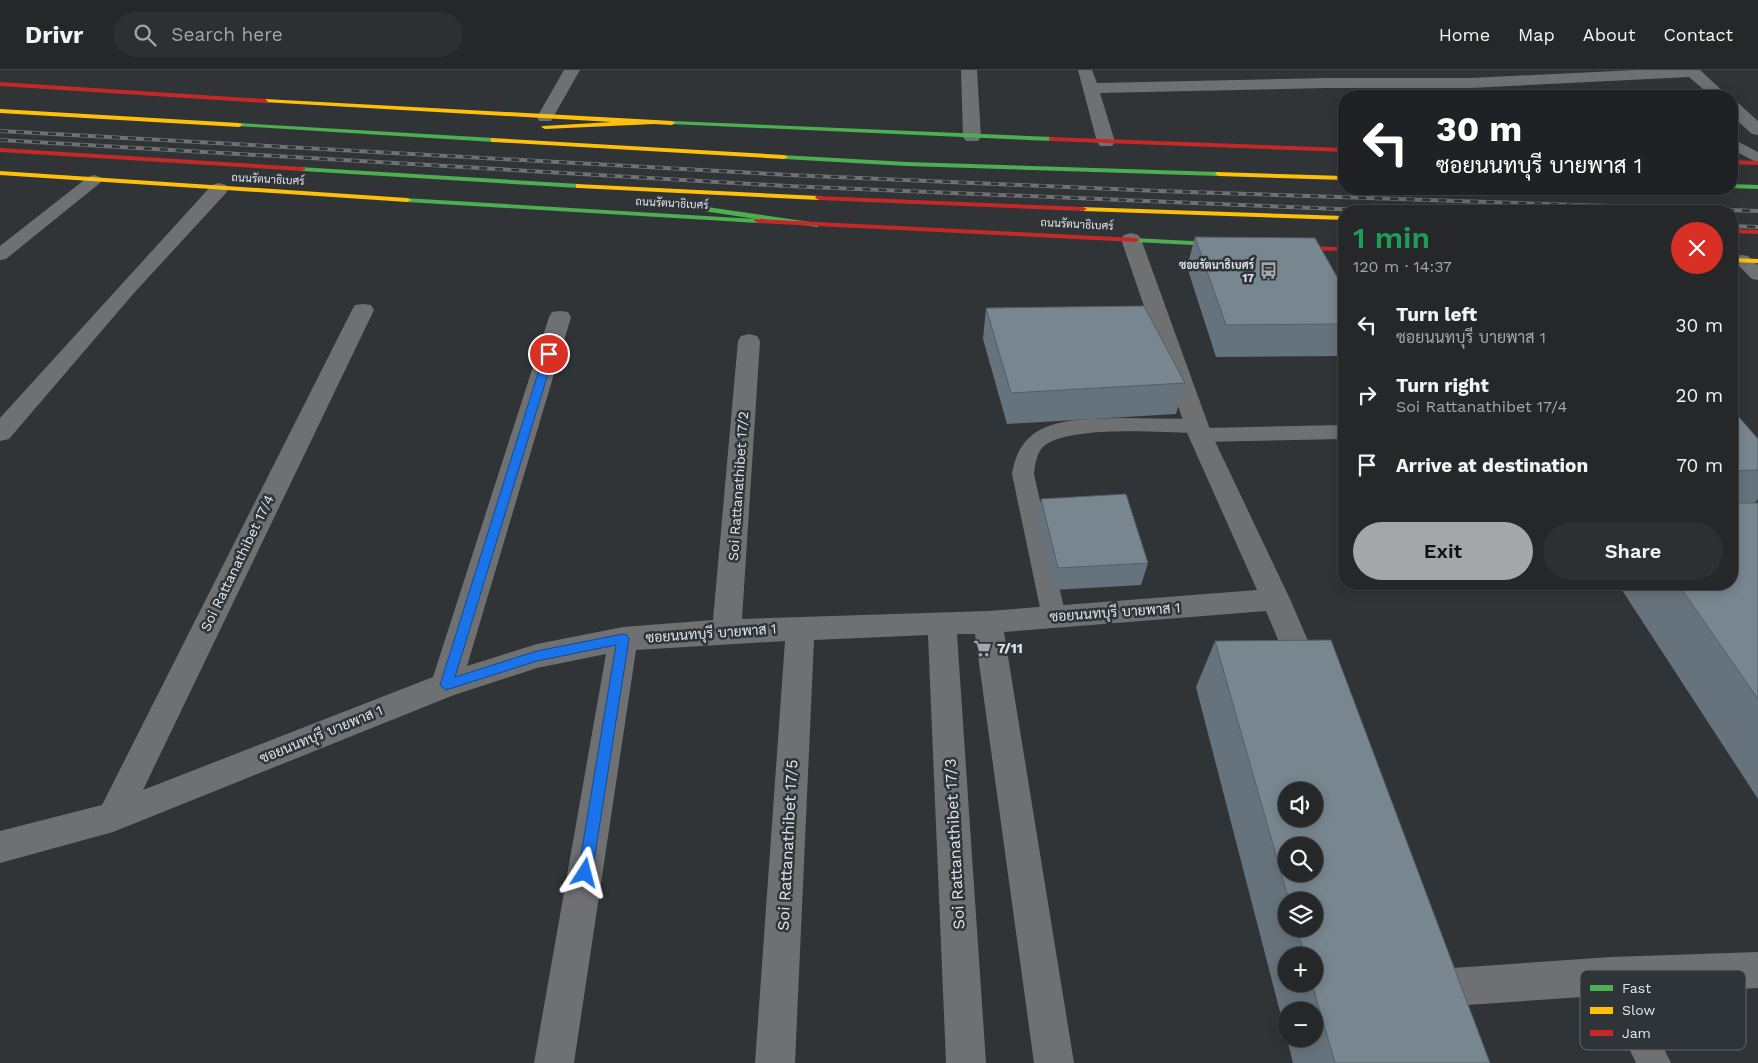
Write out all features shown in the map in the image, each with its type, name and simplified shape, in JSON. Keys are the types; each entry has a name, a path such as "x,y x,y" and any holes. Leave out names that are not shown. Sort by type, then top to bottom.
{"main road":[{"path":"0,84 545,117 972,137 1338,150"},
{"path":"0,111 907,164 1338,178"},
{"path":"526,127 655,122"},
{"path":"386,133 496,128"},
{"name":"ถนนรัตนาธิเบศร์","path":"0,150 525,183 918,203 1338,218"},
{"path":"1738,162 1758,163"},
{"name":"ถนนรัตนาธิเบศร์","path":"0,173 219,189 817,225 1247,246"},
{"path":"525,183 817,225"},
{"path":"1738,186 1758,187"},
{"path":"1738,231 1758,232"},
{"path":"1276,247 1338,249"}],"street":[{"path":"545,117 572,70"},
{"path":"969,70 972,137"},
{"path":"1085,70 1106,142"},
{"path":"1090,88 1327,83 1471,83 1692,71 1713,90"},
{"path":"1738,112 1758,130"},
{"path":"0,433 127,289 219,189"},
{"path":"1131,239 1198,430 1276,599 1321,708"},
{"name":"Soi Rattanathibet 17/4","path":"113,817 363,310"},
{"path":"446,685 560,317"},
{"name":"Soi Rattanathibet 17/2","path":"727,631 749,341"},
{"name":"ซอยนนทบุรี บายพาส 1","path":"0,847 113,817 446,685 537,656 623,639 800,627 942,625 1276,599"},
{"path":"988,622 1054,1063"},
{"name":"Soi Rattanathibet 17/3","path":"942,625 966,1063"},
{"name":"Soi Rattanathibet 17/5","path":"774,1063 800,627"},
{"path":"554,1063 623,639"},
{"path":"1451,1021 1432,974 1580,976"}],"lane":[{"path":"1738,146 1758,158"},
{"path":"0,255 94,180"},
{"path":"1744,260 1758,275"},
{"path":"1054,617 1023,474 1026,452 1044,435 1076,428 1338,432"},
{"path":"1648,1050 1654,1063"}],"building":[{"path":"1195,237 1315,238 1338,278 1338,324 1226,325"},
{"path":"1144,306 1185,383 1011,393 986,308"},
{"path":"1738,416 1758,439 1758,470 1738,471"},
{"path":"1126,494 1148,563 1058,568 1041,499"},
{"path":"1738,503 1758,503 1758,699 1682,590 1738,590"},
{"path":"1331,640 1490,1063 1335,1063 1323,1022 1323,1002 1317,1002 1314,992 1323,992 1323,947 1302,947 1299,937 1323,937 1323,892 1286,892 1284,882 1323,882 1323,837 1278,837 1278,862 1215,641"}],"railway":[{"path":"0,131 790,175 1159,191 1578,205"},
{"path":"0,140 787,186 1338,209"},
{"path":"1738,210 1758,211"},
{"path":"1738,226 1758,227"}],"traffic: fast":[{"path":"672,123 1052,139"},
{"path":"239,125 494,140"},
{"path":"784,157 907,164 1219,174"},
{"path":"302,169 579,186"},
{"path":"1738,186 1758,187"},
{"path":"407,200 758,221"},
{"path":"700,208 817,225"},
{"path":"1136,240 1230,245"}],"traffic: slow":[{"path":"265,101 672,123"},
{"path":"0,111 239,125"},
{"path":"545,127 655,122"},
{"path":"494,140 784,157"},
{"path":"0,173 407,200"},
{"path":"1219,174 1338,178"},
{"path":"579,186 819,198"},
{"path":"1083,209 1338,218"},
{"path":"1738,260 1758,261"}],"traffic: jam":[{"path":"0,84 265,101"},
{"path":"1052,139 1338,150"},
{"path":"0,150 302,169"},
{"path":"1738,162 1758,163"},
{"path":"819,198 1083,209"},
{"path":"758,221 1136,240"},
{"path":"1738,231 1758,232"},
{"path":"1283,248 1338,249"}],"place":[{"name":"ซอยรัตนาธิเบศร์ 17","path":"1268,271"},
{"name":"7/11","path":"983,648"}],"route":[{"path":"549,354 446,685 537,656 623,639 585,873"}]}
